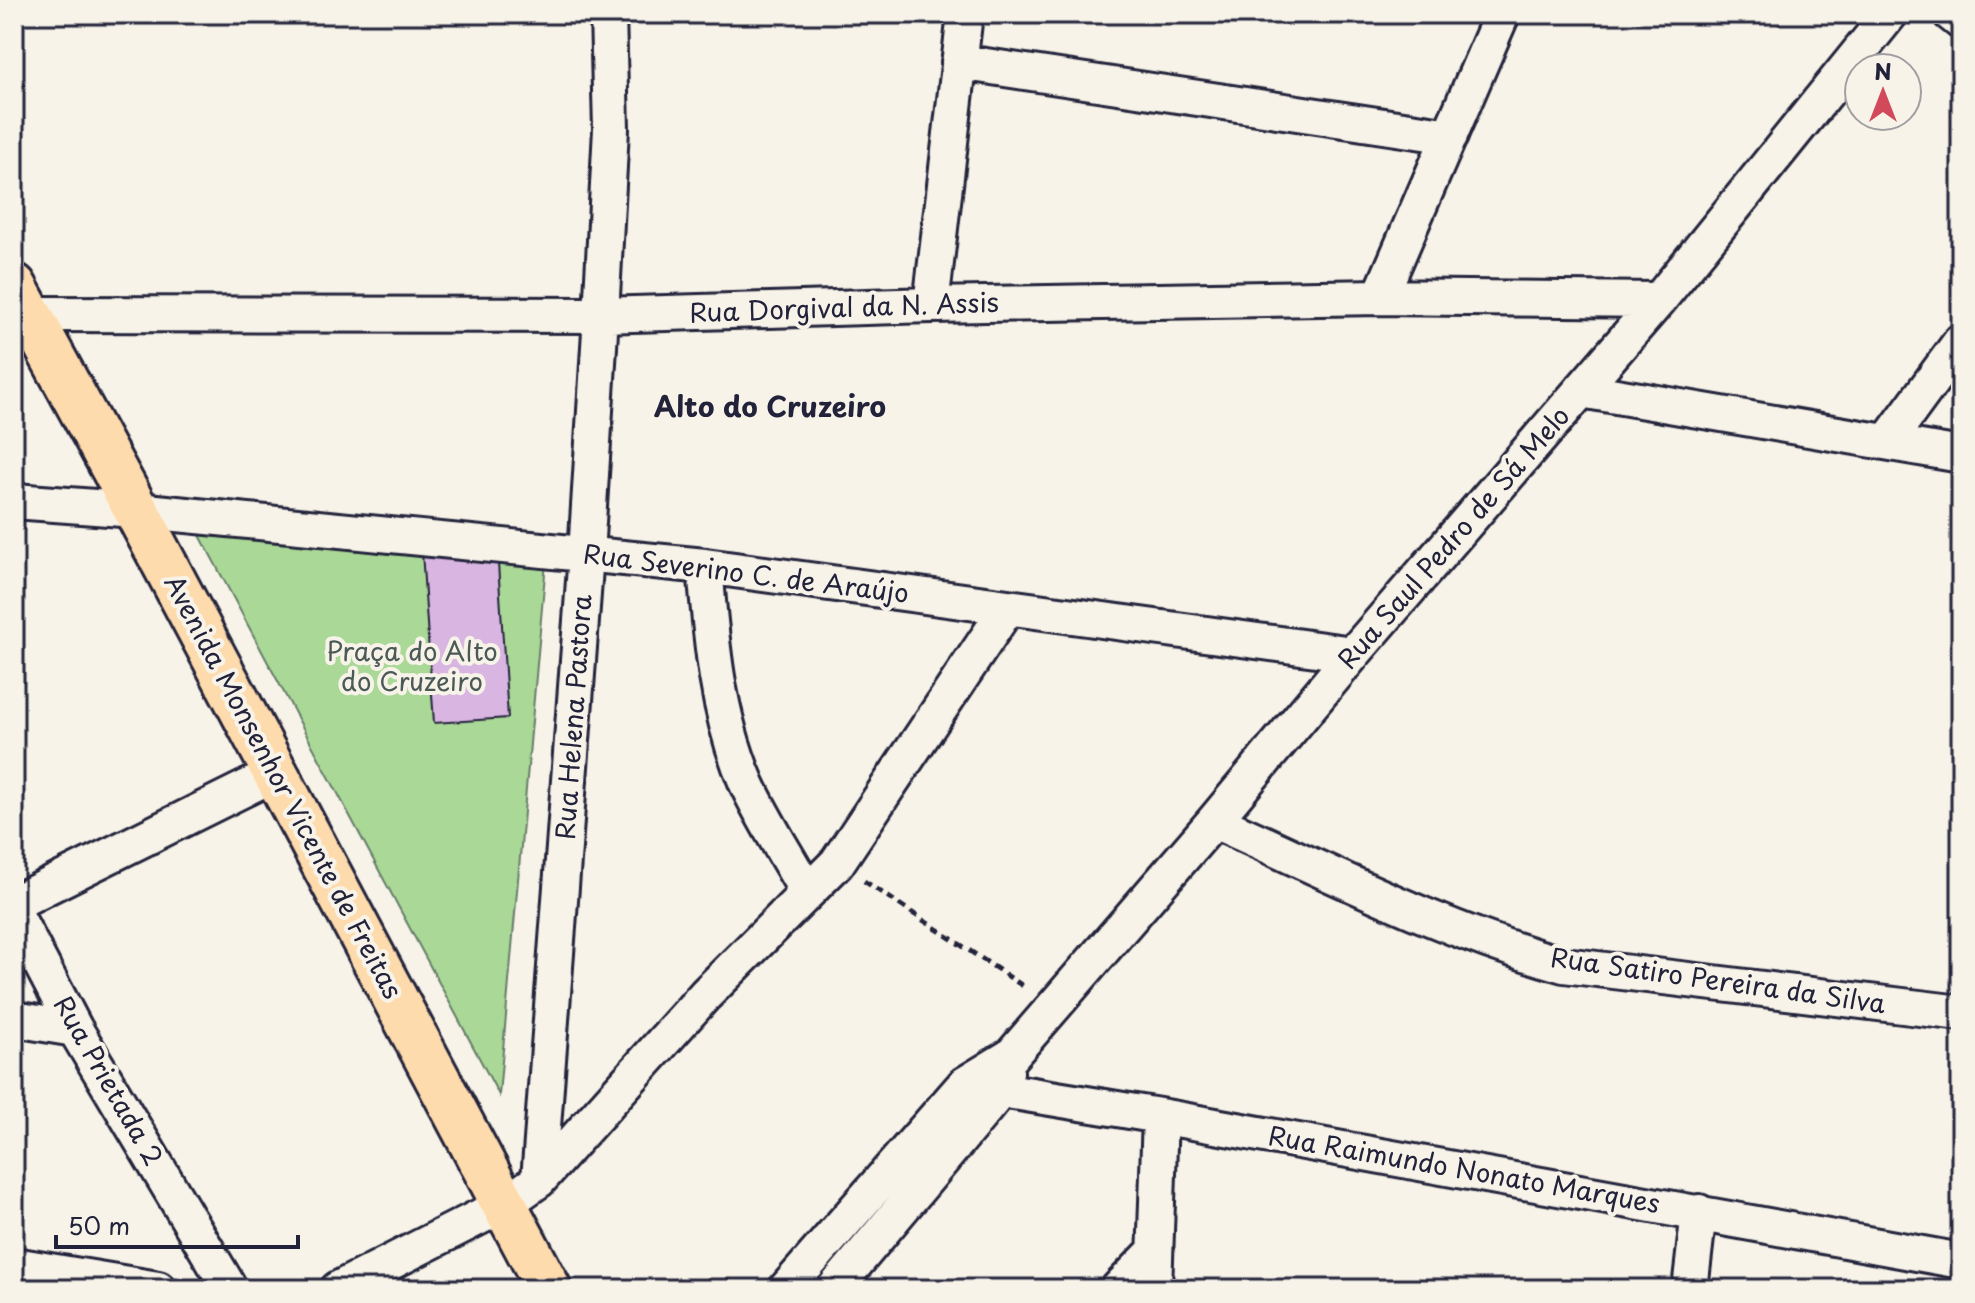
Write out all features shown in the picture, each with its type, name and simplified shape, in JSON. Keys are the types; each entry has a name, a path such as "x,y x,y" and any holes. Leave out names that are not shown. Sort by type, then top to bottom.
{"main road":[{"name":"Avenida Monsenhor Vicente de Freitas","path":"22,300 276,773 522,1192 549,1289"}],"street":[{"name":"Rua Helena Pastora","path":"522,1192 586,554 611,129 608,14"},
{"path":"931,305 965,14"},
{"path":"1380,297 1502,14"},
{"name":"Rua Saul Pedro de Sá Melo","path":"786,1289 965,1084 1011,1056 1659,300 1890,14"},
{"path":"1951,14 1961,22"},
{"path":"959,62 1450,136"},
{"name":"Rua Dorgival da N. Assis","path":"22,300 601,315 1380,297 1659,300"},
{"path":"1887,442 1961,341"},
{"path":"1581,390 1961,455"},
{"name":"Rua Severino C. de Araújo","path":"14,501 136,510 705,566 1353,654"},
{"path":"705,566 712,651 723,713 747,784 807,892"},
{"path":"338,1289 522,1192 705,995 837,863 1008,607"},
{"path":"14,903 276,773"},
{"name":"Rua Satiro Pereira da Silva","path":"1214,821 1464,933 1564,965 1961,1013"},
{"name":"Rua Prietada 2","path":"14,912 75,1029 230,1289"},
{"path":"14,1019 75,1029"},
{"name":"Rua Saul Pedro de Sá Melo","path":"834,1289 1001,1090 1011,1056"},
{"name":"Rua Raimundo Nonato Marques","path":"965,1084 1160,1116 1961,1261"},
{"path":"1154,1289 1160,1116"},
{"path":"1690,1289 1699,1212"},
{"path":"1118,1289 1154,1252"},
{"path":"14,1265 158,1289"}],"path":[{"path":"837,863 1054,1006"}],"green space":[{"name":"Praça do Alto do Cruzeiro","path":"195,526 547,551 499,1095"}],"building":[{"path":"497,548 508,718 434,723 422,552"}],"district":[{"name":"Alto do Cruzeiro","path":"770,407"}]}
